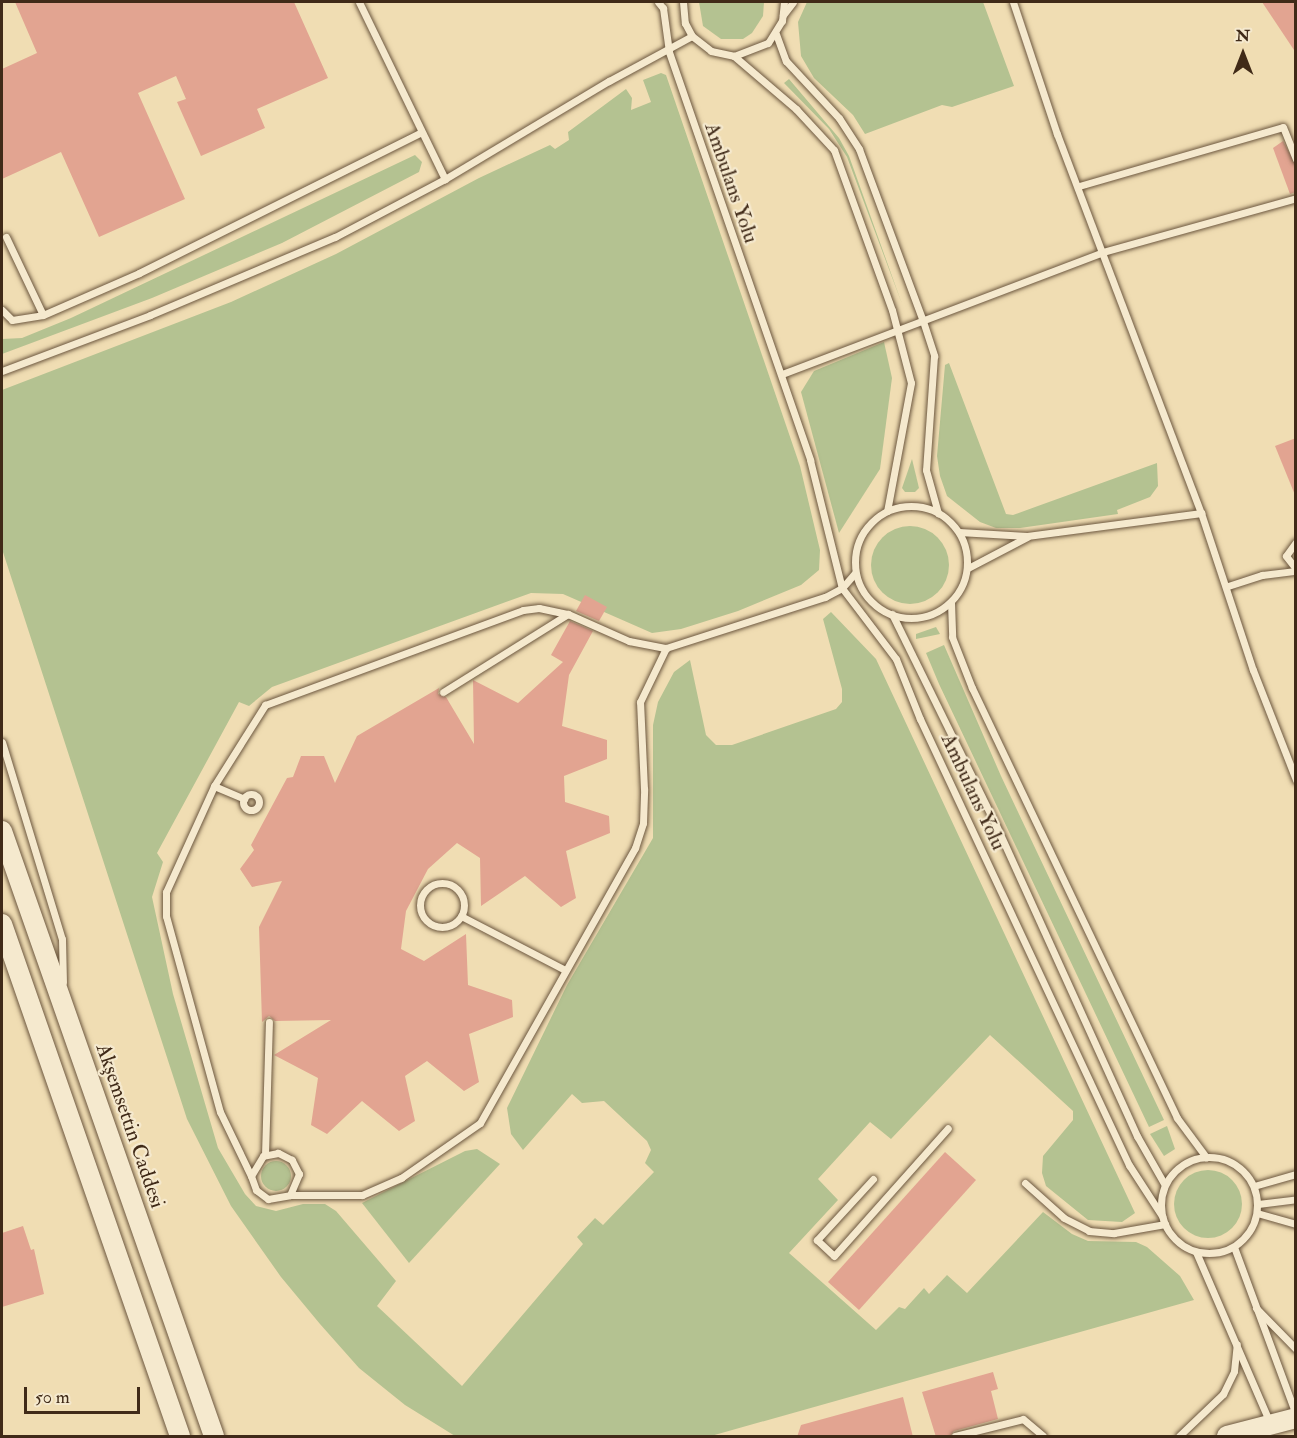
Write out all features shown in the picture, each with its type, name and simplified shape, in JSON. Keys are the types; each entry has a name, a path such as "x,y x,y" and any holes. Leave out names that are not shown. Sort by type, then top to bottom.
{"main road":[{"name":"Akşemsettin Caddesi","path":"2,831 214,1437"},
{"path":"2,924 180,1437"},
{"path":"1227,1437 1296,1416"},
{"path":"1271,1425 1292,1437"}],"lane":[{"path":"359,2 420,133 445,179"},
{"name":"Ambulans Yolu","path":"658,2 663,8 669,52 782,374 818,486 842,588 896,659 920,719 1129,1165 1163,1220"},
{"path":"682,2 683,16 692,36 711,51 734,56 758,50 776,34 783,15 784,2"},
{"path":"783,15 793,2"},
{"path":"1013,2 1057,134 1079,186 1201,513 1228,586 1253,670 1296,780"},
{"path":"776,34 786,61 838,118 859,148 922,318 934,356 926,470 938,513"},
{"path":"2,371 243,277 334,237 445,179 609,81 669,52 692,36"},
{"path":"734,56 796,109 834,150 898,327 911,383 887,511"},
{"path":"1079,186 1283,127 1296,159"},
{"path":"2,310 12,320 43,315 139,273 420,133"},
{"path":"782,374 898,327 1103,252 1296,198"},
{"path":"6,237 43,315"},
{"path":"951,602 935,612 917,617 892,614 868,598 855,573 856,546 864,530 887,511 911,505 938,513 959,532 968,568"},
{"path":"959,532 1027,536 1201,513"},
{"path":"1027,536 968,568 951,602 952,637 972,688 1177,1118 1206,1157"},
{"path":"1228,586 1262,575 1296,570 1286,556 1296,542"},
{"path":"666,648 640,702 644,789 643,823 635,848 480,1124 382,1188 334,1198 290,1195 276,1200 261,1196 220,1112 166,916 166,892 179,858 214,786 258,714 277,698 523,610 539,608 568,614 630,641 666,648 825,597 842,588 855,573"},
{"path":"443,692 568,614"},
{"path":"892,614 995,823 1137,1136 1165,1185 1163,1220 1178,1241 1196,1252 1211,1253 1234,1246 1245,1238 1257,1213 1258,1204 1254,1186 1234,1164 1206,1157 1182,1166 1165,1185"},
{"path":"2,742 62,939 63,1009"},
{"path":"214,786 244,799"},
{"path":"443,883 456,889 464,902 461,916 449,925 429,922 420,905 424,892 443,883"},
{"path":"461,916 566,970"},
{"path":"265,1155 269,1022"},
{"path":"873,1179 817,1240 834,1256 948,1128"},
{"path":"251,1176 257,1161 265,1155 286,1155 297,1166 298,1181 290,1195"},
{"path":"1254,1186 1296,1174"},
{"path":"1025,1184 1064,1218 1089,1231 1114,1233 1163,1220"},
{"path":"1258,1204 1296,1199"},
{"path":"1257,1213 1296,1224"},
{"path":"1234,1246 1296,1416"},
{"path":"1196,1252 1237,1342 1271,1425"},
{"path":"1254,1306 1296,1349"},
{"path":"1179,1437 1223,1394 1233,1371 1237,1342"},
{"path":"955,1437 1023,1419 1043,1437"}],"green space":[{"path":"699,2 764,2 763,16 752,33 743,39 721,39 703,26"},
{"path":"807,2 983,2 1014,86 952,107 942,105 865,134 853,115 814,78 801,56 798,22"},
{"path":"661,73 666,75 800,466 820,550 819,570 801,585 738,611 681,629 652,633 563,594 531,593 272,687 249,706 239,702 157,853 163,862 152,897 173,994 218,1148 245,1194 256,1206 276,1211 303,1204 325,1204 336,1211 396,1281 377,1306 462,1386 583,1244 577,1237 595,1218 603,1225 654,1172 645,1163 651,1150 647,1141 604,1101 582,1103 572,1094 523,1150 511,1134 507,1108 567,985 653,838 653,725 658,702 674,672 690,660 706,735 716,745 732,745 836,709 842,702 842,689 823,619 831,612 876,659 1135,1213 1122,1222 1088,1220 1046,1186 1042,1173 1043,1156 1073,1120 1073,1111 990,1035 891,1139 870,1122 818,1179 838,1200 789,1253 876,1330 899,1307 905,1309 924,1288 929,1294 947,1275 967,1293 1043,1212 1072,1234 1088,1241 1136,1242 1147,1247 1180,1276 1194,1300 711,1436 455,1436 405,1405 359,1368 320,1324 281,1277 231,1206 187,1119 2,549 2,390 231,302 336,254 479,178 550,145 555,149 569,140 568,132 626,89 632,98 631,110 651,102 643,80"},
{"path":"789,79 839,138 849,156 902,304 847,157 829,129 784,83"},
{"path":"415,155 422,162 419,172 282,243 152,298 2,354 2,339 22,338 71,318"},
{"path":"884,342 892,378 880,469 839,533 801,392 814,371"},
{"path":"949,363 1006,514 1013,515 1157,463 1158,486 1150,497 1117,510 1118,514 1020,528 996,528 980,522 947,496 940,476 937,456 945,365"},
{"path":"912,459 919,488 915,492 905,492 902,488"},
{"path":"910,526 925,529 938,537 946,550 949,565 946,580 938,593 925,601 910,604 895,601 882,593 874,580 871,565 874,550 882,537 895,529"},
{"path":"936,627 940,634 916,639 916,634"},
{"path":"944,645 1001,776 1164,1120 1149,1127 939,684 926,653"},
{"path":"1167,1126 1175,1149 1164,1156 1150,1134"},
{"path":"477,1149 500,1164 409,1263 362,1203 465,1151"},
{"path":"276,1161 287,1165 291,1176 287,1187 276,1191 265,1187 261,1176 265,1165"},
{"path":"1208,1170 1221,1173 1232,1180 1239,1191 1242,1204 1239,1217 1232,1228 1221,1235 1208,1238 1195,1235 1184,1228 1177,1217 1174,1204 1177,1191 1184,1180 1195,1173"}],"building":[{"path":"15,2 294,2 328,78 257,109 265,128 201,156 177,102 186,99 176,76 138,93 185,199 99,237 61,152 2,179 2,69 37,53"},
{"path":"1262,2 1296,2 1296,53"},
{"path":"1283,141 1296,165 1296,192 1290,194 1273,148"},
{"path":"1296,438 1296,495 1295,495 1275,446"},
{"path":"585,595 607,607 599,621 576,611"},
{"path":"570,621 593,631 569,675 562,726 607,740 607,759 564,776 565,802 609,816 610,833 566,851 576,898 561,907 525,876 481,906 480,858 457,843 428,869 406,911 401,949 424,961 466,934 468,985 512,1000 513,1017 469,1034 479,1082 464,1091 427,1061 405,1076 415,1121 399,1131 362,1101 327,1134 311,1125 318,1078 274,1055 331,1020 275,1021 269,1016 262,1022 259,927 282,881 252,887 240,869 254,850 251,845 287,778 293,777 301,756 324,756 335,783 357,736 439,688 438,694 446,697 474,744 473,680 518,703 563,662 551,655"},
{"path":"945,1152 976,1180 859,1310 828,1282"},
{"path":"23,1226 31,1250 34,1249 44,1294 2,1307 2,1233"},
{"path":"993,1372 998,1389 991,1391 998,1419 954,1431 949,1437 936,1437 922,1392"},
{"path":"903,1397 913,1437 797,1437 801,1425"}]}
